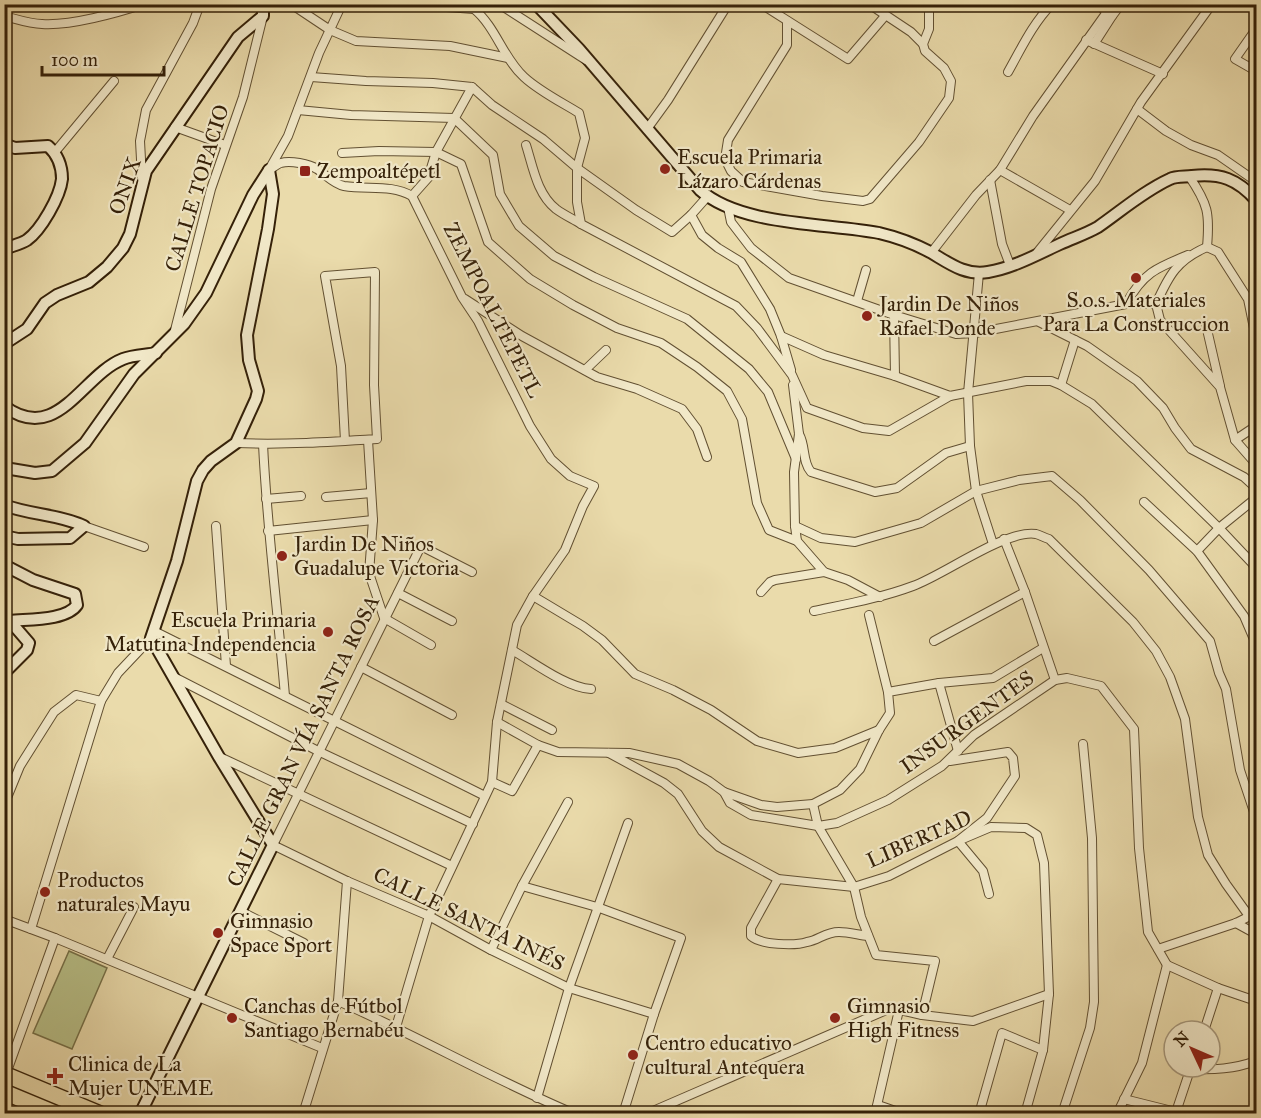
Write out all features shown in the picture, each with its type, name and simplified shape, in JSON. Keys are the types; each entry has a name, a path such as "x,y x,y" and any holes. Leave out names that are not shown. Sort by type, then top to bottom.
{"highway":[{"path":"5,1074 100,1113"},
{"path":"4,1092 53,1113"}],"street":[{"path":"4,16 48,24 70,22 144,4"},
{"path":"142,185 140,141 146,110 193,23 200,4"},
{"path":"291,4 330,30 356,41 450,46 508,58"},
{"path":"4,466 11,470 35,473 52,471 62,464 85,443 134,374 184,324 206,293 253,195 288,136 342,4"},
{"path":"406,4 476,7 508,58 524,77 579,113 585,138 577,168 577,202 581,224"},
{"path":"499,4 592,64"},
{"path":"536,4 592,64 707,196 728,207 787,221 880,233 931,253 959,270 991,272 1036,255 1095,228 1171,178 1207,174 1227,177 1257,200"},
{"path":"647,129 668,100 728,4"},
{"path":"761,4 771,7 787,21 848,58 885,16"},
{"path":"787,21 787,45 728,140 725,159 730,171 743,182 863,201 870,199 919,142 949,98 951,81 944,68 925,51 923,44 911,32 869,4"},
{"path":"923,44 929,29 929,4"},
{"path":"1008,72 1038,21 1052,4"},
{"path":"1097,4 1110,14"},
{"path":"931,253 976,195 1000,170 1033,117 1110,14 1121,4"},
{"path":"1036,255 1095,181 1137,109 1212,4"},
{"name":"ONIX","path":"4,344 27,329 45,303 57,295 89,282 107,267 123,248 130,234 147,171 238,37 263,10"},
{"name":"CALLE TOPACIO","path":"173,335 211,189 243,97 263,10"},
{"path":"1257,28 1235,59 1257,71"},
{"path":"1090,42 1163,74"},
{"path":"311,77 471,87 492,105 543,139 577,168 636,210 672,232 707,196"},
{"path":"4,144 15,148 51,149 114,81"},
{"path":"269,170 282,162 298,163 315,167 342,186 386,187 402,190 412,196 428,178 436,152 471,87"},
{"path":"1137,109 1166,131 1191,145 1218,155 1254,180 1257,191"},
{"path":"298,110 351,115 454,118 493,155 500,194 519,226 554,256 594,277 687,319 749,369 768,392 796,459"},
{"path":"175,127 225,145"},
{"path":"526,145 537,183 556,209 736,306 757,328 792,375 799,434 794,472 797,541"},
{"path":"4,249 26,240 42,224 55,201 62,180 60,163 51,149"},
{"path":"342,153 436,152 461,164 488,242 530,279 617,328 661,343 727,391 742,419 757,503 769,530 797,541 824,572"},
{"path":"31,929 100,701 118,673 153,634 177,561 197,481 211,461 236,443 251,414 258,391 249,360 247,335 273,194 269,170"},
{"path":"1000,170 1070,210"},
{"path":"1189,176 1200,193 1210,218 1208,247"},
{"path":"990,180 1002,244 1010,265"},
{"name":"ZEMPOALTEPETL","path":"396,1027 429,916 492,782 497,722 517,625 533,596 565,549 594,486 570,476 551,459 530,426 412,196"},
{"path":"728,207 731,222 751,248 789,278 956,334 1039,322 1126,304 1156,304"},
{"path":"691,215 702,235 718,248 741,261 770,309 781,336 792,375 807,408 863,428 889,431 950,396 1026,381 1051,381 1092,404 1219,528 1257,570"},
{"path":"1126,304 1137,284 1152,272 1208,247 1218,252 1248,299 1257,338"},
{"path":"741,261 751,248"},
{"path":"1193,253 1169,274 1156,304 1160,320 1220,387"},
{"path":"857,301 866,270"},
{"path":"345,441 341,366 325,276 375,272 373,520 369,573 384,618 431,645"},
{"path":"979,273 968,393 970,446 976,491 993,544"},
{"path":"462,297 522,336 597,377 637,389 682,409 697,429 707,456"},
{"path":"894,315 895,376"},
{"path":"1039,322 1087,346 1137,381 1163,408 1191,449 1244,477 1257,488"},
{"path":"1206,326 1235,440 1257,464"},
{"path":"781,336 824,355 895,376 950,396"},
{"path":"1061,385 1075,340"},
{"path":"585,370 606,351"},
{"path":"4,406 16,414 32,419 46,416 66,406 108,369 123,359 156,353"},
{"path":"1235,440 1257,426"},
{"path":"799,434 804,442 807,468 811,472 875,492 897,488 946,453 970,446"},
{"path":"236,443 372,440"},
{"path":"263,444 268,531 275,579 285,696"},
{"path":"795,526 821,537 855,542 921,523 976,491 1019,480 1052,476 1080,500 1149,570 1210,641 1226,689 1240,770 1257,818"},
{"path":"326,497 372,493"},
{"path":"266,499 301,496"},
{"path":"1197,551 1219,528 1257,498"},
{"path":"1144,502 1197,551 1244,616 1257,644"},
{"path":"4,505 18,510 68,519 144,547"},
{"path":"268,531 373,520"},
{"path":"4,536 18,539 70,538 84,526"},
{"path":"216,526 226,666"},
{"path":"814,611 880,597 914,586 941,574 1004,539 1035,534 1049,539 1133,622 1156,651 1170,677 1185,719 1198,817 1208,855 1226,884 1253,915 1236,923 1158,949"},
{"path":"1004,539 1026,592 1043,648 1058,679 1067,678 1101,686 1134,729 1139,848 1148,932 1167,965 1218,988 1257,1001"},
{"name":"CALLE GRAN VÍA SANTA ROSA","path":"140,1113 421,546 472,573"},
{"path":"4,565 33,580 75,594 77,605 72,611 63,615 7,620"},
{"path":"761,592 775,580 824,572 848,580 880,597"},
{"path":"934,641 1026,592"},
{"path":"398,593 452,621"},
{"path":"533,596 583,626 612,648 636,674 711,710 757,741 798,753 835,748 879,730"},
{"path":"724,792 761,805 777,807 813,804 840,790 860,769 890,713 888,692 869,615"},
{"path":"4,673 27,650 29,643 7,620"},
{"path":"153,634 226,666 485,796"},
{"path":"153,634 219,757 273,845"},
{"path":"888,692 939,683 993,678 1043,648"},
{"path":"512,650 564,680 583,688 591,688"},
{"path":"361,668 452,716"},
{"path":"176,678 320,752 473,824"},
{"name":"INSURGENTES","path":"497,722 538,745 558,752 629,753 678,764 703,777 724,792 730,803 751,815 818,826 837,823 888,800 950,761 984,728 1058,679"},
{"path":"939,683 958,751"},
{"path":"4,806 20,766 54,712 76,695 100,701"},
{"path":"501,704 552,730"},
{"path":"1062,1113 1090,1028 1094,1002 1092,838 1083,744"},
{"path":"492,782 512,791 538,745"},
{"path":"950,761 1008,752 1013,758 1015,776 987,818 957,841 983,871 989,894"},
{"name":"LIBERTAD","path":"609,753 664,783 678,794 702,831 719,848 778,879 854,887 889,876 991,826 1026,828 1036,835 1044,863 1049,994"},
{"path":"219,757 452,866"},
{"path":"1248,792 1257,799"},
{"path":"491,950 522,886 568,801"},
{"path":"813,804 818,826 854,887 876,955 935,961 922,1015"},
{"path":"537,1098 569,988 628,823"},
{"name":"CALLE SANTA INÉS","path":"273,845 347,881 429,916 491,950 569,988 654,1014"},
{"path":"778,879 751,928 751,936 756,940 791,944 809,942 822,935 839,932 868,936"},
{"path":"303,1113 338,1001 347,881"},
{"path":"522,886 597,907 681,939 654,1014 623,1113"},
{"path":"107,959 134,907"},
{"path":"240,911 304,943"},
{"path":"4,919 322,1048"},
{"path":"1236,923 1257,934"},
{"path":"5,1074 55,938"},
{"path":"1117,1113 1142,1063 1167,965"},
{"path":"1207,1019 1218,988"},
{"path":"646,1113 891,1008 922,1015 974,1021 1049,994 1043,1050 1025,1113"},
{"path":"338,1001 396,1027 537,1098 574,1113"},
{"path":"899,1010 877,1109 904,1113"},
{"path":"979,1113 1002,1033 1043,1050"},
{"path":"1222,1069 1257,1061"},
{"path":"1176,1112 1187,1079"},
{"path":"1124,1099 1176,1112 1191,1113"}],"green space":[{"path":"69,951 107,968 72,1049 33,1033"}],"place":[{"name":"Escuela Primaria Lázaro Cárdenas","path":"665,169"},
{"name":"Zempoaltépetl","path":"305,171"},
{"name":"S.o.s. Materiales Para La Construccion","path":"1136,278"},
{"name":"Jardin De Niños Rafael Donde","path":"867,316"},
{"name":"Jardin De Niños Guadalupe Victoria","path":"282,556"},
{"name":"Escuela Primaria Matutina Independencia","path":"328,632"},
{"name":"Productos naturales Mayu","path":"45,892"},
{"name":"Gimnasio Space Sport","path":"218,933"},
{"name":"Canchas de Fútbol Santiago Bernabéu","path":"232,1018"},
{"name":"Gimnasio High Fitness","path":"835,1018"},
{"name":"Centro educativo cultural Antequera","path":"633,1055"},
{"name":"Clinica de La Mujer UNEME","path":"55,1076"}]}
